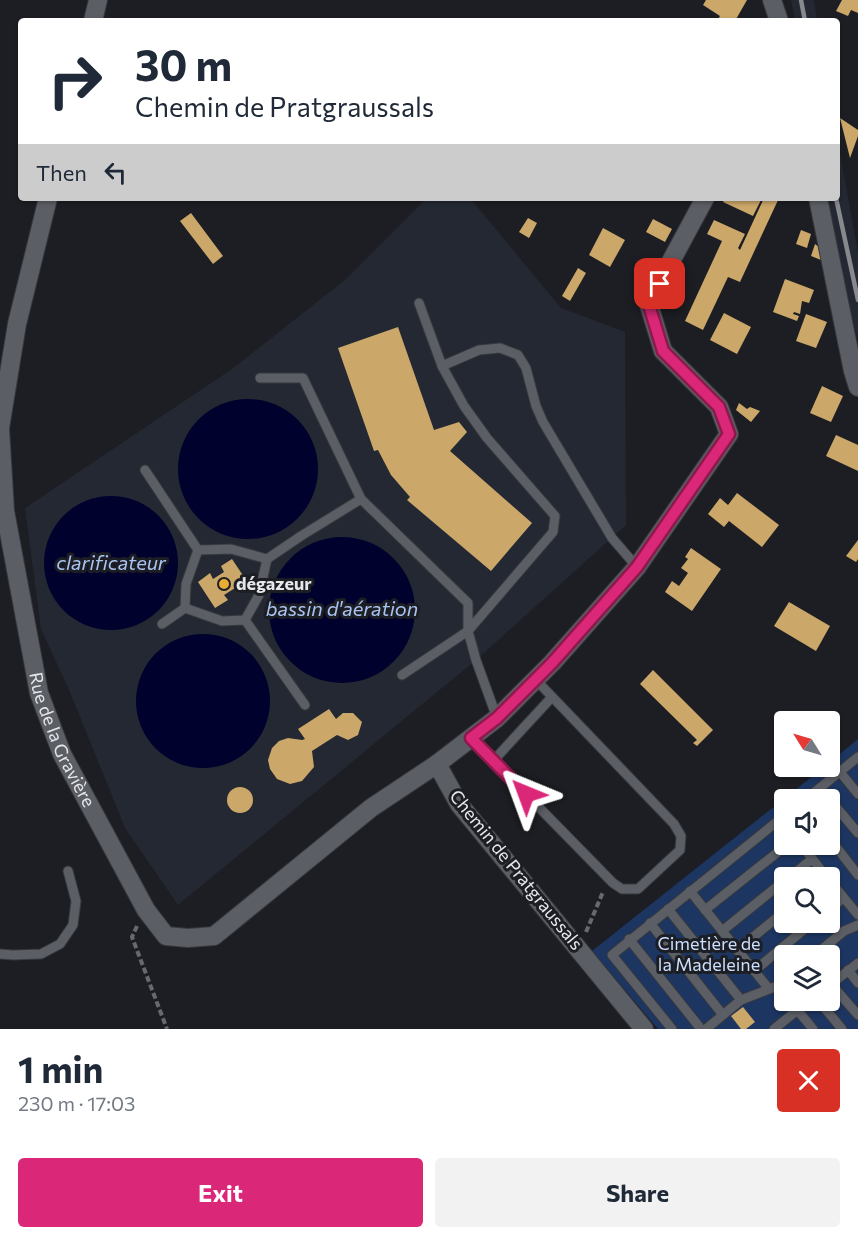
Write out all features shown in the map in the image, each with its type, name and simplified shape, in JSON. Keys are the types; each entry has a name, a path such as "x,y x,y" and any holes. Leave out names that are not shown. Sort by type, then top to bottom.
{"street":[{"path":"94,18 98,0"},
{"path":"772,0 778,18"},
{"name":"Rue de la Gravière","path":"47,201 17,324 0,428 5,511 39,693 62,754 146,910 166,936 188,938 214,936 371,808 437,764"},
{"path":"437,764 497,718 536,680 637,567 729,434 719,407 663,351 649,305 703,201"},
{"path":"819,201 858,387"},
{"name":"Chemin de Pratgraussals","path":"437,764 459,804 644,1029"}],"lane":[{"path":"402,675 468,631 553,532 555,516 487,438 464,406 442,366 419,303"},
{"path":"442,366 479,350 500,348 518,356 526,368 536,406 543,422 612,538 637,567"},
{"path":"260,378 303,378 361,499 468,603 468,631 497,718"},
{"path":"145,470 198,550"},
{"path":"245,620 259,595 267,559 361,499"},
{"path":"198,550 231,549 267,559"},
{"path":"185,608 186,584 198,550"},
{"path":"185,608 222,621 245,620"},
{"path":"162,624 185,608"},
{"path":"245,620 305,705"},
{"path":"471,738 609,879 622,889 638,889 680,850 681,836 674,824 536,680"},
{"path":"493,761 552,697"},
{"path":"858,757 840,772 858,794"},
{"path":"834,777 820,788 858,833"},
{"path":"672,1029 612,955 629,939 774,827"},
{"path":"840,852 858,875"},
{"path":"705,910 774,855"},
{"path":"809,855 818,867"},
{"path":"802,867 812,859"},
{"path":"0,954 41,954 60,944 73,926 76,901 68,871"},
{"path":"722,931 774,889"},
{"path":"690,891 754,971 774,983"},
{"path":"840,894 858,915"},
{"path":"668,909 741,1000"},
{"path":"737,950 774,920"},
{"path":"650,923 723,1015"},
{"path":"827,945 844,931 858,925"},
{"path":"754,971 800,933"},
{"path":"629,939 701,1029"},
{"path":"840,976 858,963"},
{"path":"848,970 858,983"},
{"path":"706,1029 741,1000 774,986"},
{"path":"840,995 858,1015"},
{"path":"780,1027 797,1011"},
{"path":"799,1011 813,1029"},
{"path":"827,1011 842,1029"}],"path":[{"path":"579,949 609,879"},
{"path":"146,910 132,937 167,1029"}],"shaded area":[{"path":"791,0 814,0 817,18 794,18"},
{"path":"840,153 858,253 858,339 848,304 827,201 840,201"},
{"path":"424,201 472,201 561,308 625,332 626,525 476,660 178,905 125,828 70,692 41,629 25,508 232,369 346,279"}],"green space":[{"name":"Cimetière de la Madeleine","path":"858,739 858,1029 658,1029 592,951 774,807 774,855 840,855 840,789 796,789 811,777 840,777 840,754"}],"water":[{"path":"248,399 275,404 297,420 313,442 318,469 313,496 297,518 275,534 248,539 221,534 199,518 183,496 178,469 183,442 199,420 221,404"},
{"name":"clarificateur","path":"111,496 137,501 159,515 173,537 178,563 173,589 159,611 137,625 111,630 85,625 63,611 49,589 44,563 49,537 63,515 85,501"},
{"name":"bassin d'aération","path":"342,537 370,543 393,559 409,582 415,610 409,638 393,661 370,677 342,683 314,677 291,661 275,638 269,610 275,582 291,559 314,543"},
{"path":"203,634 229,639 250,654 265,675 270,701 265,727 250,748 229,763 203,768 177,763 156,748 141,727 136,701 141,675 156,654 177,639"}],"building":[{"path":"706,0 747,0 737,18 719,18 720,16 703,5"},
{"path":"842,0 858,0 858,13 851,10 848,16 836,11"},
{"path":"840,118 858,130 850,158"},
{"path":"724,201 760,201 753,216"},
{"path":"763,201 778,201 740,282 728,277 703,330 685,321 722,241 707,234 714,220 745,234 738,248 740,250"},
{"path":"191,213 223,256 213,264 180,221"},
{"path":"528,218 537,223 529,238 519,232"},
{"path":"653,219 672,229 665,242 646,232"},
{"path":"603,228 625,240 610,267 589,255"},
{"path":"801,230 811,234 807,248 796,244"},
{"path":"815,244 819,247 821,260 811,256"},
{"path":"578,268 586,273 570,301 562,296"},
{"path":"785,279 814,290 809,303 802,301 800,314 794,312 793,314 799,316 797,321 773,312"},
{"path":"724,313 751,327 737,354 710,340"},
{"path":"806,314 827,322 816,348 796,341"},
{"path":"398,327 434,430 459,422 467,432 450,451 532,523 491,571 407,500 410,497 391,475 378,450 374,451 338,348"},
{"path":"822,386 843,396 831,422 810,413"},
{"path":"739,403 747,409 750,407 760,411 751,422 736,410"},
{"path":"836,435 858,445 858,471 826,456"},
{"path":"737,493 779,525 762,547 729,521 724,527 708,514 720,498 728,505"},
{"path":"858,540 858,559 856,562 846,556"},
{"path":"691,548 721,569 692,611 665,592 672,581 679,586 688,573 681,568 688,559 685,557"},
{"name":"dégazeur","path":"232,559 250,586 239,593 235,588 224,595 228,600 215,608 198,582 210,573 213,579 224,572 221,566"},
{"path":"789,602 830,626 816,651 774,626"},
{"path":"653,670 713,730 697,746 693,743 697,740 640,684"},
{"path":"329,709 336,719 343,713 353,713 362,722 358,735 348,740 337,735 312,751 314,767 302,781 290,784 277,779 270,769 268,760 272,748 279,741 288,738 305,739 298,729"},
{"path":"240,787 249,791 253,800 249,809 240,813 231,809 227,800 231,791"},
{"path":"743,1007 755,1022 746,1029 741,1029 731,1016"}],"railway":[{"path":"801,0 804,18"},
{"path":"837,201 858,300"}],"place":[{"name":"dégazeur","path":"224,584"}],"route":[{"path":"526,794 471,738 497,718 552,663 637,567 729,434 719,407 663,351 649,305 660,284"}]}
